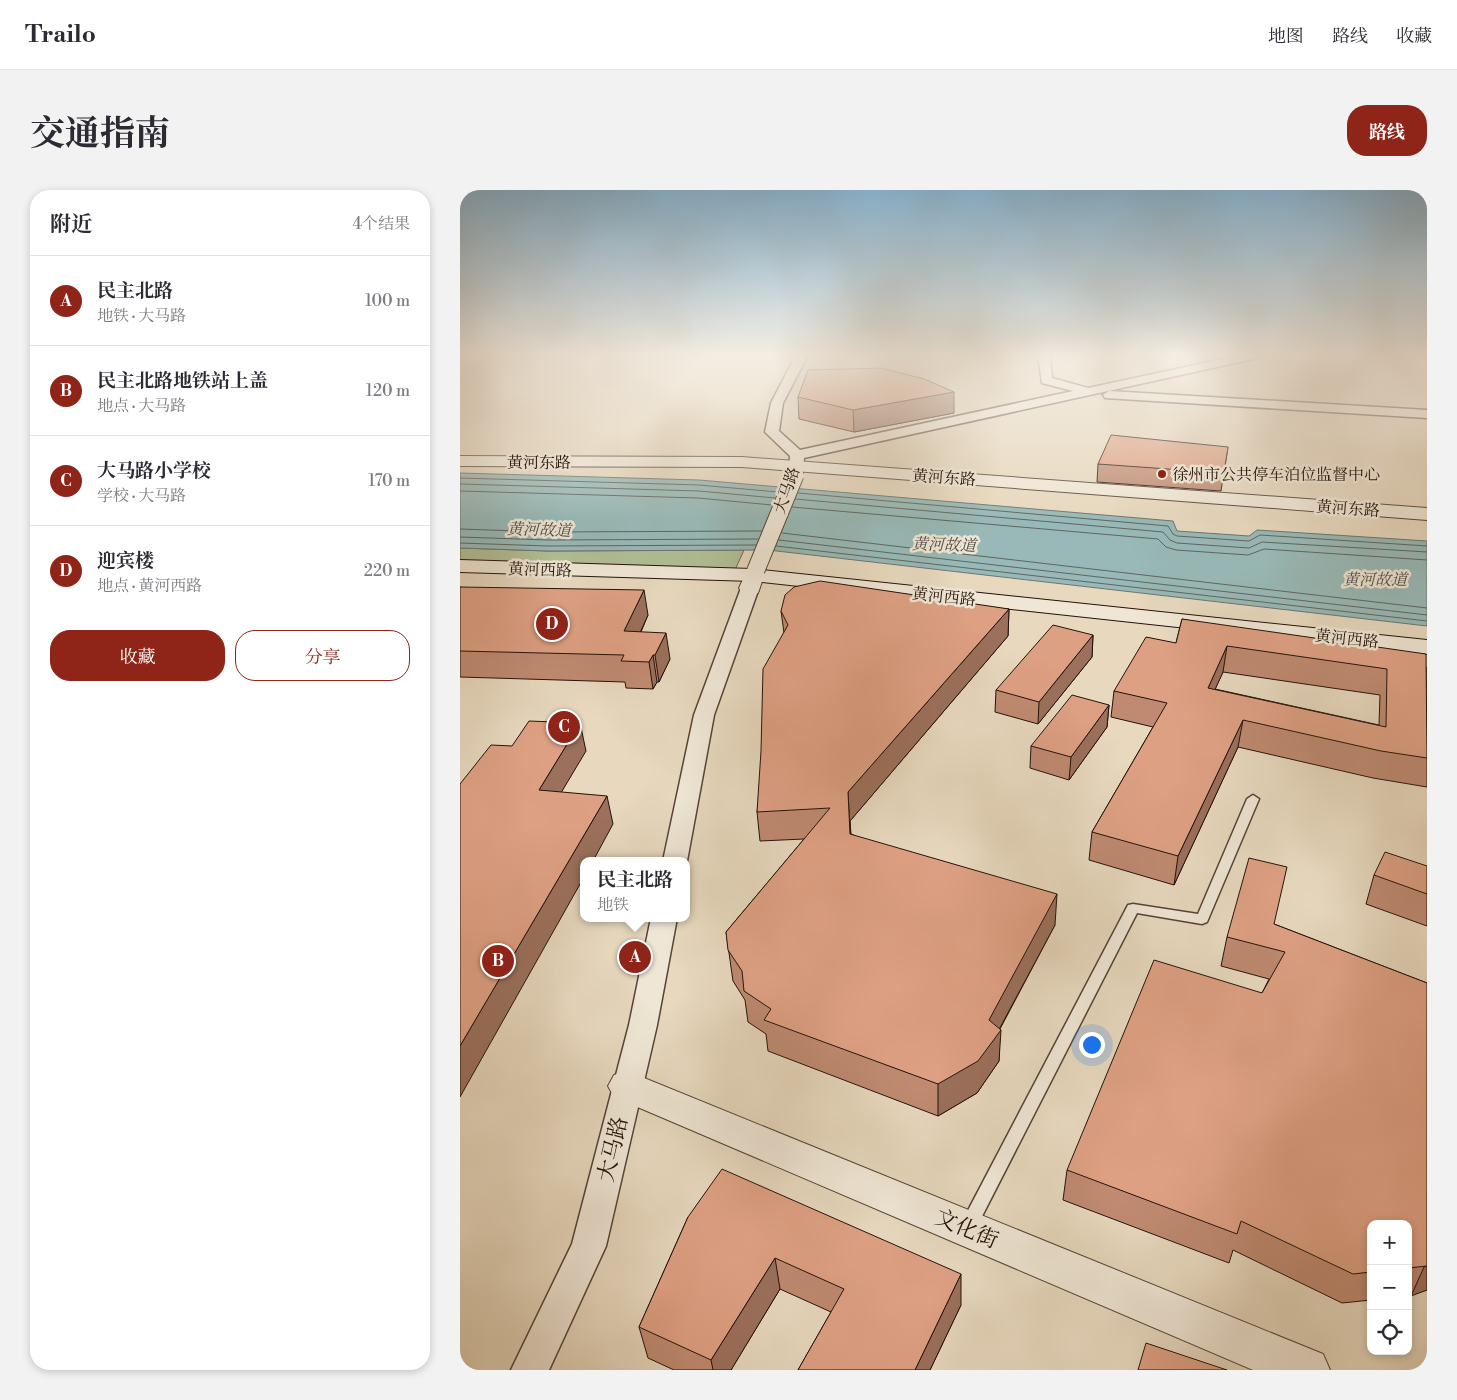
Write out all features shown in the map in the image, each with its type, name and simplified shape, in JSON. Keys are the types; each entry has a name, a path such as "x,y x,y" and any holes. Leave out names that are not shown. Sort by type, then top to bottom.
{"main road":[{"name":"黄河东路","path":"460,461 742,462 796,464 1427,514"},
{"name":"黄河西路","path":"460,566 753,578 1427,647"},
{"name":"黄河西路","path":"460,578 753,578 1427,659"},
{"name":"文化街","path":"627,1086 1307,1370"}],"street":[{"path":"776,410 772,432 796,464"},
{"name":"大马路","path":"677,857 704,715 796,464 1016,410"},
{"path":"1363,410 1427,414"},
{"name":"大马路","path":"530,1370 589,1246 643,1025 663,922"}],"lane":[{"path":"967,1228 1134,908 1202,919 1253,799"}],"green space":[{"path":"460,548 548,551 744,550 735,570 460,562"}],"water":[{"name":"黄河故道","path":"460,473 699,480 1173,521 1177,531 1249,536 1257,530 1427,541 1427,626 768,550 548,551 460,548"}],"building":[{"path":"1111,435 1228,447 1224,473 1098,464"},
{"path":"820,581 1009,609 848,792 850,834 1057,894 989,1020 1001,1030 978,1061 938,1084 764,1020 771,1009 744,991 742,971 728,950 726,932 830,808 757,812 763,669 788,625 781,611 785,595 794,587"},
{"path":"460,587 644,590 624,631 666,633 655,655 653,655 649,662 621,661 624,655 460,651"},
{"path":"1182,619 1426,654 1427,758 1381,751 1243,720 1178,856 1092,832 1167,703 1114,691 1146,637 1176,643","holes":["1227,646 1387,669 1386,727 1208,688"]},
{"path":"1053,625 1093,635 1039,702 996,690"},
{"path":"1072,695 1109,705 1071,757 1031,746"},
{"path":"529,721 580,723 539,790 607,796 460,1046 460,784 491,745 512,746"},
{"path":"1385,852 1427,866 1427,894 1374,875"},
{"path":"1249,858 1287,867 1274,924 1427,983 1427,1266 1412,1268 1412,1220 1367,1220 1367,1272 1353,1274 1241,1221 1237,1234 1067,1170 1154,960 1262,993 1285,952 1227,937"},
{"path":"722,1169 961,1274 915,1370 798,1370 844,1289 775,1258 711,1360 639,1327 688,1217"},
{"path":"1146,1343 1227,1370 1138,1370"}],"place":[{"name":"徐州市公共停车泊位监督中心","path":"1162,474"},
{"name":"迎宾楼","path":"552,624"},
{"name":"大马路小学校","path":"564,727"},
{"name":"民主北路","path":"635,957"},
{"name":"民主北路地铁站上盖","path":"498,961"}]}
